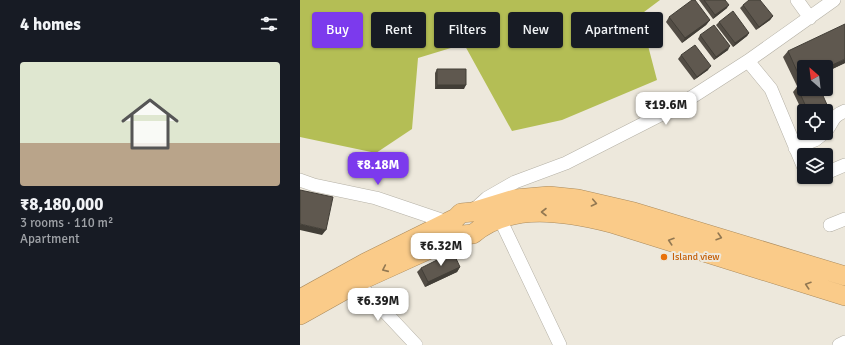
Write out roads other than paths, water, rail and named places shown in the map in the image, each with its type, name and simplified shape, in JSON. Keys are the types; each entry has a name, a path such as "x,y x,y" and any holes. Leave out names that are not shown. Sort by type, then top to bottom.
{"highway":[{"path":"300,299 365,263 463,223 515,199 549,196 578,199 642,214 845,276"},
{"path":"300,315 463,223 543,212 586,217 661,238 845,296"}],"street":[{"path":"797,0 810,18"},
{"path":"300,180 314,185 376,198 463,223 487,198 515,182 566,163 678,106 748,61 834,0"},
{"path":"748,61 771,89 797,152"},
{"path":"833,118 845,111"},
{"path":"795,148 815,140"},
{"path":"833,170 845,165"},
{"path":"500,219 560,345"},
{"path":"830,225 845,219"},
{"path":"357,282 416,345"},
{"path":"839,345 845,342"}],"place":[{"name":"Island view","path":"664,257"}]}
